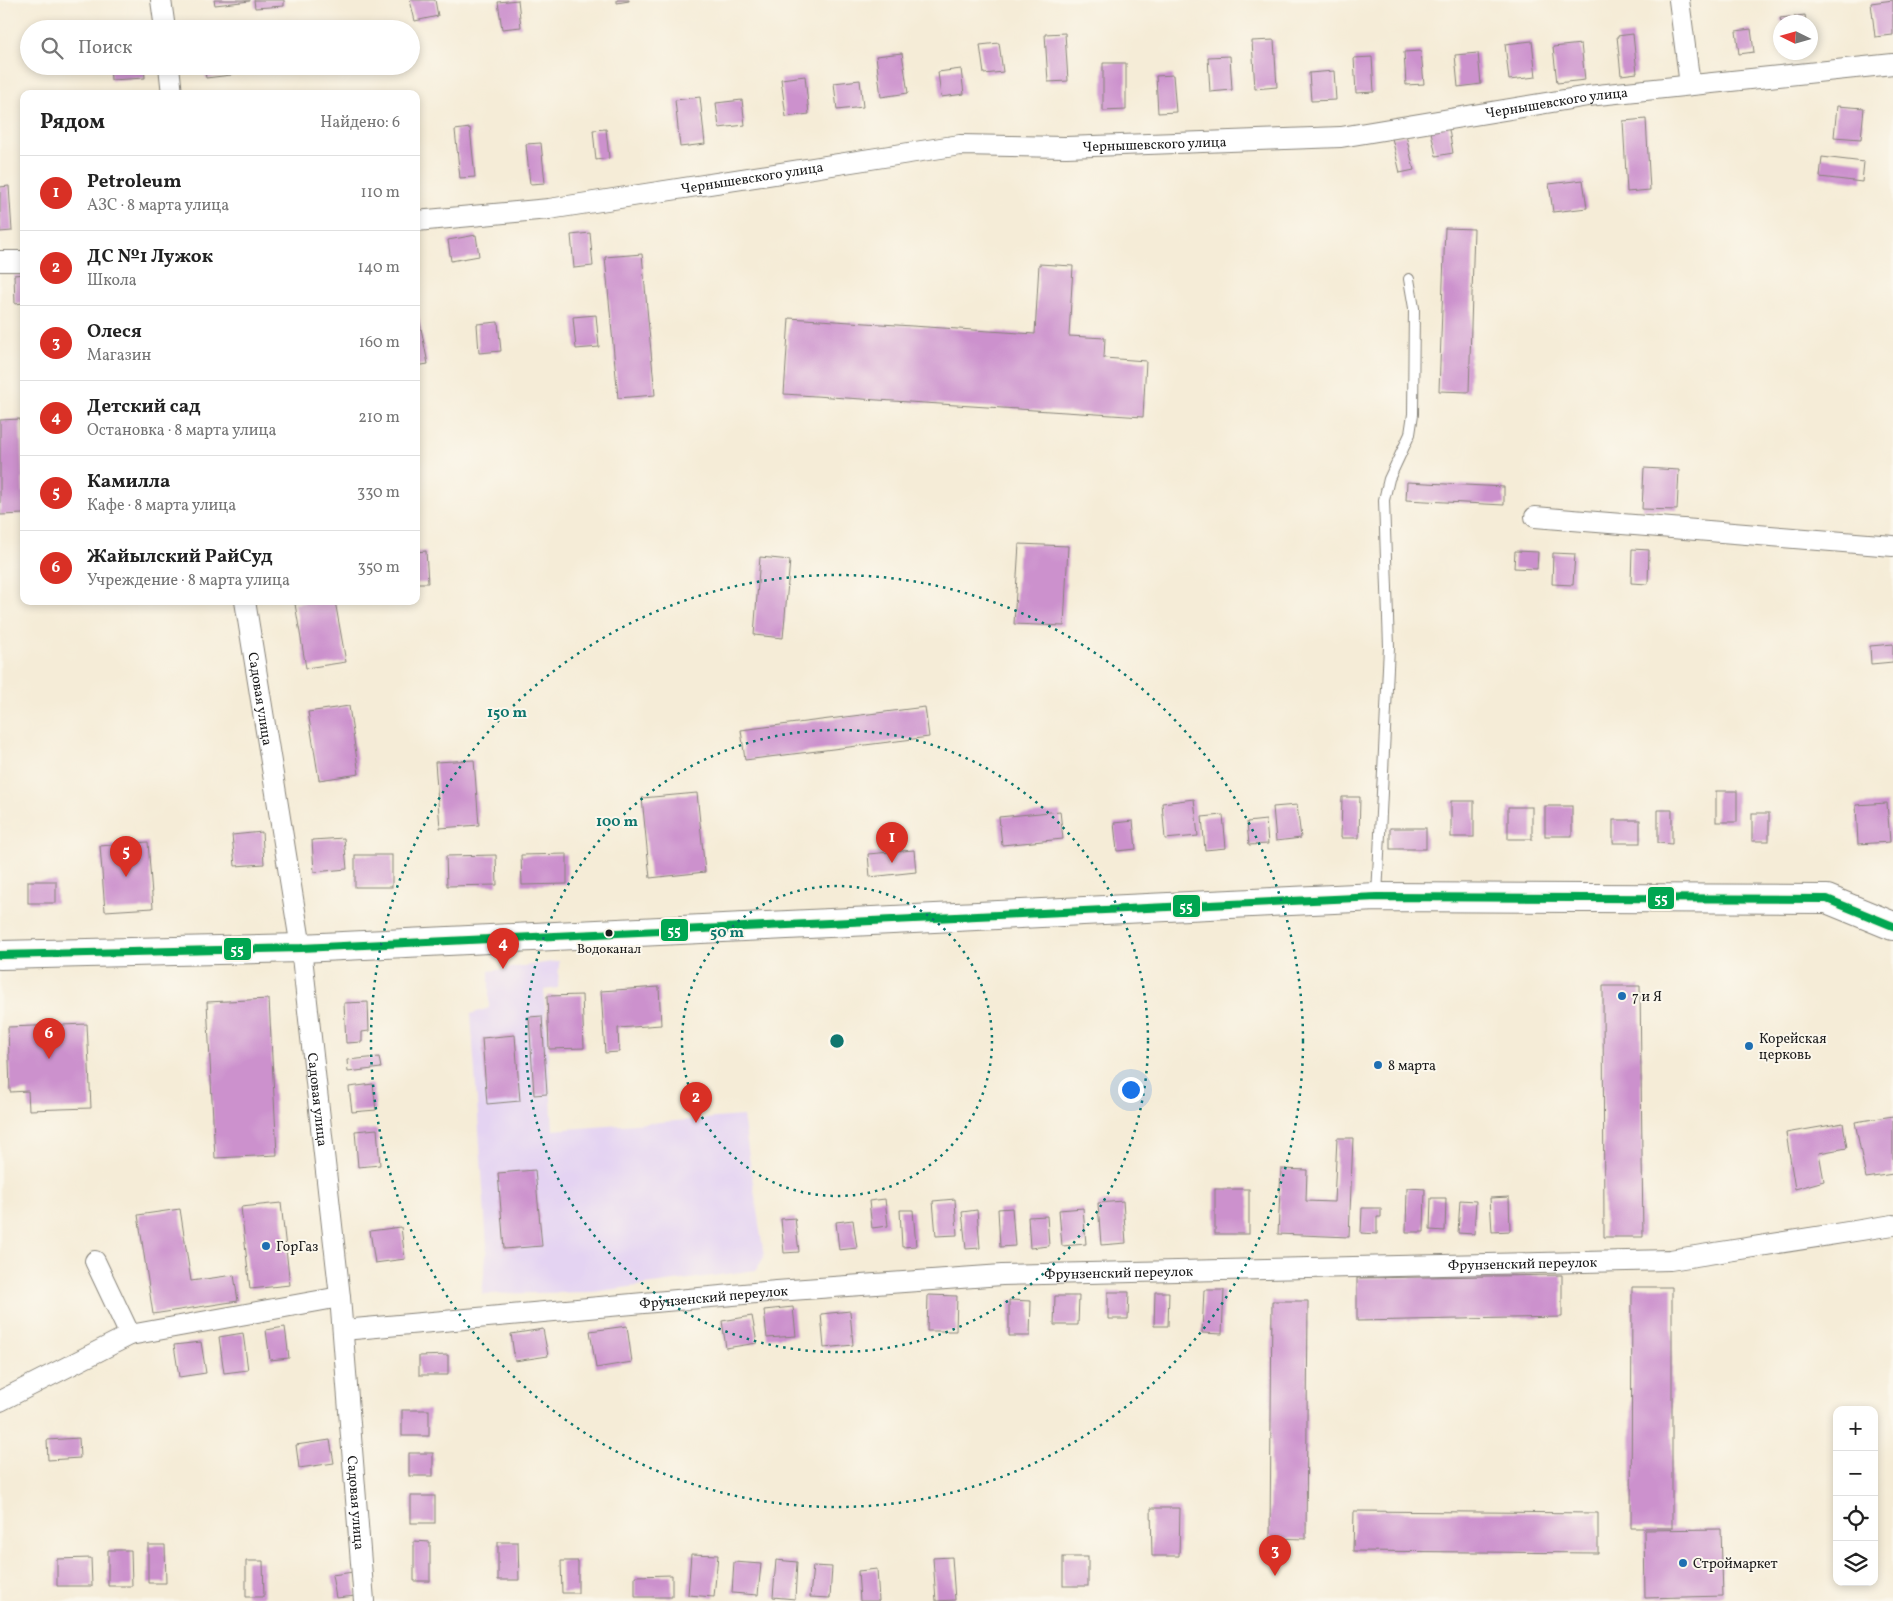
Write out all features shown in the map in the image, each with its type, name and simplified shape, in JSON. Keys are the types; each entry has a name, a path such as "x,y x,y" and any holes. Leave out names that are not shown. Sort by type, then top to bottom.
{"street":[{"path":"161,0 164,20"},
{"path":"1679,0 1690,85"},
{"name":"Чернышевского улица","path":"420,222 549,209 960,145 1066,147 1341,137 1588,96 1893,64"},
{"path":"170,75 172,90"},
{"path":"0,261 20,261"},
{"path":"1535,517 1893,546"},
{"name":"Садовая улица","path":"247,605 301,948 340,1297 364,1601"},
{"path":"0,955 301,948 1377,897 1827,899 1893,926"},
{"name":"Фрунзенский переулок","path":"343,1330 777,1291 1002,1274 1670,1260 1893,1225"},
{"path":"95,1261 130,1335"},
{"path":"0,1401 130,1335 340,1297"}],"lane":[{"path":"1377,897 1389,647 1384,500 1389,479 1410,434 1414,414 1414,308 1409,279"}],"shaded area":[{"path":"559,961 558,988 544,990 553,1130 743,1116 764,1257 756,1270 593,1292 482,1294 487,1246 471,1014 489,1008 489,971"}],"building":[{"path":"214,0 250,0 250,1 215,5"},
{"path":"254,0 284,0 284,6 255,8"},
{"path":"410,0 435,0 438,16 415,20"},
{"path":"518,0 521,27 502,29 498,2"},
{"path":"617,0 629,0 629,1 617,3"},
{"path":"1893,0 1893,35 1875,37 1871,3"},
{"path":"1751,29 1754,52 1739,54 1736,31"},
{"path":"1065,33 1068,81 1048,82 1045,34"},
{"path":"1633,34 1637,73 1621,75 1617,36"},
{"path":"1274,40 1277,87 1255,89 1252,41"},
{"path":"1532,41 1536,77 1509,80 1505,44"},
{"path":"999,43 1003,72 984,74 980,45"},
{"path":"1581,44 1585,80 1557,83 1553,47"},
{"path":"1421,51 1424,84 1406,85 1404,52"},
{"path":"902,53 908,93 881,97 876,56"},
{"path":"1478,53 1481,84 1458,87 1455,55"},
{"path":"1230,56 1232,90 1210,92 1208,57"},
{"path":"1372,57 1374,92 1356,93 1354,58"},
{"path":"1103,63 1126,63 1126,110 1103,111"},
{"path":"961,69 964,94 941,97 938,72"},
{"path":"1334,71 1336,100 1311,101 1309,73"},
{"path":"111,75 145,75 145,78 111,80"},
{"path":"206,75 231,75 206,78"},
{"path":"1173,75 1176,112 1158,113 1156,76"},
{"path":"805,76 809,114 786,117 781,79"},
{"path":"860,80 863,107 837,110 834,83"},
{"path":"700,97 705,144 680,147 675,100"},
{"path":"742,100 745,125 719,128 716,103"},
{"path":"1837,106 1864,108 1861,139 1834,137"},
{"path":"1646,119 1650,190 1627,192 1623,121"},
{"path":"1448,124 1453,153 1436,156 1430,127"},
{"path":"470,128 475,177 460,178 455,130"},
{"path":"606,129 609,158 596,160 593,130"},
{"path":"1406,135 1414,170 1400,173 1392,138"},
{"path":"541,143 545,183 530,184 526,144"},
{"path":"1822,157 1864,162 1862,182 1820,177"},
{"path":"1583,180 1587,208 1553,212 1549,184"},
{"path":"9,186 12,231 0,232 0,187"},
{"path":"1445,228 1474,229 1469,392 1439,391"},
{"path":"590,233 593,266 574,268 571,235"},
{"path":"476,235 479,256 451,261 448,240"},
{"path":"642,254 655,395 618,398 605,257"},
{"path":"1039,264 1073,266 1069,336 1105,338 1104,358 1146,361 1143,417 784,394 789,318 1035,334"},
{"path":"20,274 20,303 15,304 14,275"},
{"path":"596,315 599,347 576,349 573,317"},
{"path":"498,322 501,351 479,353 477,324"},
{"path":"420,323 428,364 420,365"},
{"path":"20,419 20,514 0,515 0,420"},
{"path":"1644,468 1679,470 1677,510 1642,509"},
{"path":"1407,482 1504,487 1504,505 1406,500"},
{"path":"1019,544 1068,546 1064,626 1014,624"},
{"path":"1632,549 1649,550 1648,584 1631,583"},
{"path":"426,551 428,583 420,583 420,552"},
{"path":"1515,551 1538,552 1537,569 1514,568"},
{"path":"1553,553 1575,554 1573,585 1552,584"},
{"path":"760,557 790,560 783,638 754,635"},
{"path":"295,605 336,605 346,662 306,668"},
{"path":"1893,644 1893,662 1871,664 1870,646"},
{"path":"349,706 359,774 319,780 308,712"},
{"path":"925,707 929,737 745,760 741,730"},
{"path":"474,760 479,825 440,828 435,762"},
{"path":"1716,791 1737,791 1737,822 1716,822"},
{"path":"697,793 705,872 650,878 642,798"},
{"path":"1342,797 1360,797 1359,838 1341,838"},
{"path":"1194,799 1198,836 1165,839 1162,803"},
{"path":"1451,801 1474,801 1474,837 1451,837"},
{"path":"1887,803 1890,842 1858,844 1856,805"},
{"path":"1297,805 1301,838 1276,841 1273,807"},
{"path":"1545,806 1572,806 1572,836 1545,836"},
{"path":"1508,807 1532,807 1532,839 1508,839"},
{"path":"1658,810 1672,810 1672,844 1658,843"},
{"path":"1060,811 1063,839 1002,845 999,817"},
{"path":"1752,813 1769,813 1769,841 1752,841"},
{"path":"1223,815 1226,848 1205,850 1202,817"},
{"path":"1266,820 1268,844 1249,845 1247,822"},
{"path":"1613,820 1640,820 1640,843 1613,843"},
{"path":"1133,821 1136,849 1117,851 1114,823"},
{"path":"1390,828 1426,828 1426,849 1390,849"},
{"path":"262,832 264,864 235,866 232,835"},
{"path":"344,838 347,869 314,872 312,840"},
{"path":"148,842 153,908 105,911 100,846"},
{"path":"914,850 916,872 870,877 868,854"},
{"path":"567,854 567,884 522,885 521,855"},
{"path":"355,855 392,855 392,887 355,887"},
{"path":"496,855 497,885 447,886 446,856"},
{"path":"28,881 56,881 56,903 28,903"},
{"path":"1603,986 1640,986 1643,1237 1604,1237"},
{"path":"659,987 661,1025 618,1028 619,1052 605,1053 601,991"},
{"path":"582,995 584,1048 549,1049 547,996"},
{"path":"269,999 277,1155 215,1158 207,1002"},
{"path":"368,1002 369,1031 362,1032 362,1042 346,1043 344,1003"},
{"path":"542,1016 547,1094 534,1095 529,1017"},
{"path":"87,1024 91,1108 29,1110 28,1091 10,1092 8,1027"},
{"path":"515,1035 520,1101 487,1104 482,1038"},
{"path":"379,1057 381,1068 348,1072 347,1060"},
{"path":"373,1084 376,1110 352,1112 349,1087"},
{"path":"1893,1116 1893,1174 1866,1178 1855,1122"},
{"path":"1843,1123 1847,1148 1819,1153 1824,1181 1795,1189 1786,1133"},
{"path":"377,1129 380,1165 358,1167 355,1131"},
{"path":"1337,1138 1353,1138 1349,1237 1278,1234 1281,1169 1307,1170 1306,1201 1334,1202"},
{"path":"535,1170 542,1246 504,1249 498,1173"},
{"path":"1407,1188 1425,1189 1424,1232 1406,1232"},
{"path":"1215,1189 1249,1189 1249,1234 1215,1234"},
{"path":"1509,1197 1510,1231 1492,1232 1490,1198"},
{"path":"1431,1198 1446,1198 1445,1231 1430,1230"},
{"path":"885,1199 888,1226 872,1228 869,1201"},
{"path":"955,1199 957,1235 936,1236 933,1201"},
{"path":"1460,1200 1476,1201 1474,1234 1458,1233"},
{"path":"1123,1201 1126,1243 1101,1245 1098,1203"},
{"name":"ГорГаз","path":"281,1203 290,1285 250,1289 241,1207"},
{"path":"1012,1208 1015,1246 1000,1247 998,1209"},
{"path":"1083,1208 1086,1244 1062,1246 1059,1210"},
{"path":"1362,1208 1381,1208 1381,1217 1377,1217 1377,1234 1361,1233"},
{"path":"180,1209 191,1281 234,1275 238,1301 153,1314 138,1215"},
{"path":"900,1210 913,1210 916,1246 902,1247"},
{"path":"977,1210 980,1248 966,1249 962,1212"},
{"path":"1047,1216 1049,1246 1030,1248 1028,1217"},
{"path":"795,1218 799,1252 784,1253 781,1219"},
{"path":"853,1220 857,1248 839,1250 836,1222"},
{"path":"401,1227 405,1259 375,1263 370,1231"},
{"path":"1562,1275 1562,1317 1357,1321 1357,1278"},
{"path":"1632,1287 1672,1287 1672,1528 1631,1528"},
{"path":"1204,1290 1224,1290 1222,1334 1202,1333"},
{"path":"1108,1292 1129,1292 1128,1319 1108,1319"},
{"path":"1155,1292 1169,1292 1168,1326 1154,1326"},
{"path":"928,1295 957,1296 956,1331 927,1331"},
{"path":"1055,1296 1079,1296 1078,1325 1054,1325"},
{"path":"1009,1300 1031,1301 1030,1336 1009,1336"},
{"path":"1272,1301 1308,1301 1306,1539 1270,1538"},
{"path":"793,1307 796,1336 767,1338 764,1310"},
{"path":"850,1311 853,1345 824,1348 821,1314"},
{"path":"752,1316 757,1343 726,1348 722,1321"},
{"path":"627,1326 632,1362 596,1368 590,1331"},
{"path":"285,1327 289,1358 270,1360 266,1330"},
{"path":"543,1329 548,1356 515,1361 511,1334"},
{"path":"243,1333 248,1370 224,1373 219,1337"},
{"path":"201,1342 206,1373 179,1377 174,1345"},
{"path":"448,1355 448,1375 419,1375 419,1356"},
{"path":"402,1410 429,1410 429,1436 402,1436"},
{"path":"79,1438 80,1458 48,1460 47,1440"},
{"path":"330,1440 334,1463 299,1468 296,1445"},
{"path":"409,1453 433,1453 433,1476 409,1476"},
{"path":"411,1496 435,1496 435,1523 411,1523"},
{"path":"1151,1508 1180,1508 1179,1556 1152,1556"},
{"path":"1354,1511 1598,1513 1598,1553 1353,1551"},
{"name":"Строймаркет","path":"1721,1529 1723,1596 1645,1598 1644,1530"},
{"path":"414,1541 430,1542 430,1581 414,1581"},
{"path":"498,1542 518,1542 519,1580 498,1580"},
{"path":"148,1545 165,1545 166,1583 148,1583"},
{"path":"108,1550 131,1550 132,1586 108,1586"},
{"path":"691,1554 718,1555 714,1597 688,1595"},
{"path":"952,1557 955,1600 936,1601 933,1558"},
{"path":"1063,1557 1088,1557 1088,1586 1063,1586"},
{"path":"91,1558 92,1586 57,1586 57,1559"},
{"path":"776,1560 797,1562 795,1599 773,1597"},
{"path":"246,1561 263,1561 264,1597 246,1597"},
{"path":"561,1561 578,1561 578,1593 562,1593"},
{"path":"734,1562 761,1564 758,1595 732,1593"},
{"path":"813,1566 832,1567 830,1598 810,1597"},
{"path":"877,1569 879,1601 860,1601 858,1571"},
{"path":"353,1572 356,1596 336,1598 332,1575"},
{"path":"672,1575 672,1597 635,1597 635,1576"}],"transit line":[{"name":"55","path":"0,955 301,948 1377,897 1827,899 1893,926"}],"place":[{"name":"Petroleum","path":"892,863"},
{"name":"Камилла","path":"126,877"},
{"name":"Водоканал","path":"609,933"},
{"name":"Детский сад","path":"503,969"},
{"name":"7 и Я","path":"1622,996"},
{"name":"Корейская церковь","path":"1749,1046"},
{"name":"Жайылский РайСуд","path":"49,1059"},
{"name":"8 марта","path":"1378,1065"},
{"name":"ДС №1 Лужок","path":"696,1123"},
{"name":"ГорГаз","path":"266,1246"},
{"name":"Строймаркет","path":"1683,1563"},
{"name":"Олеся","path":"1275,1576"}]}
